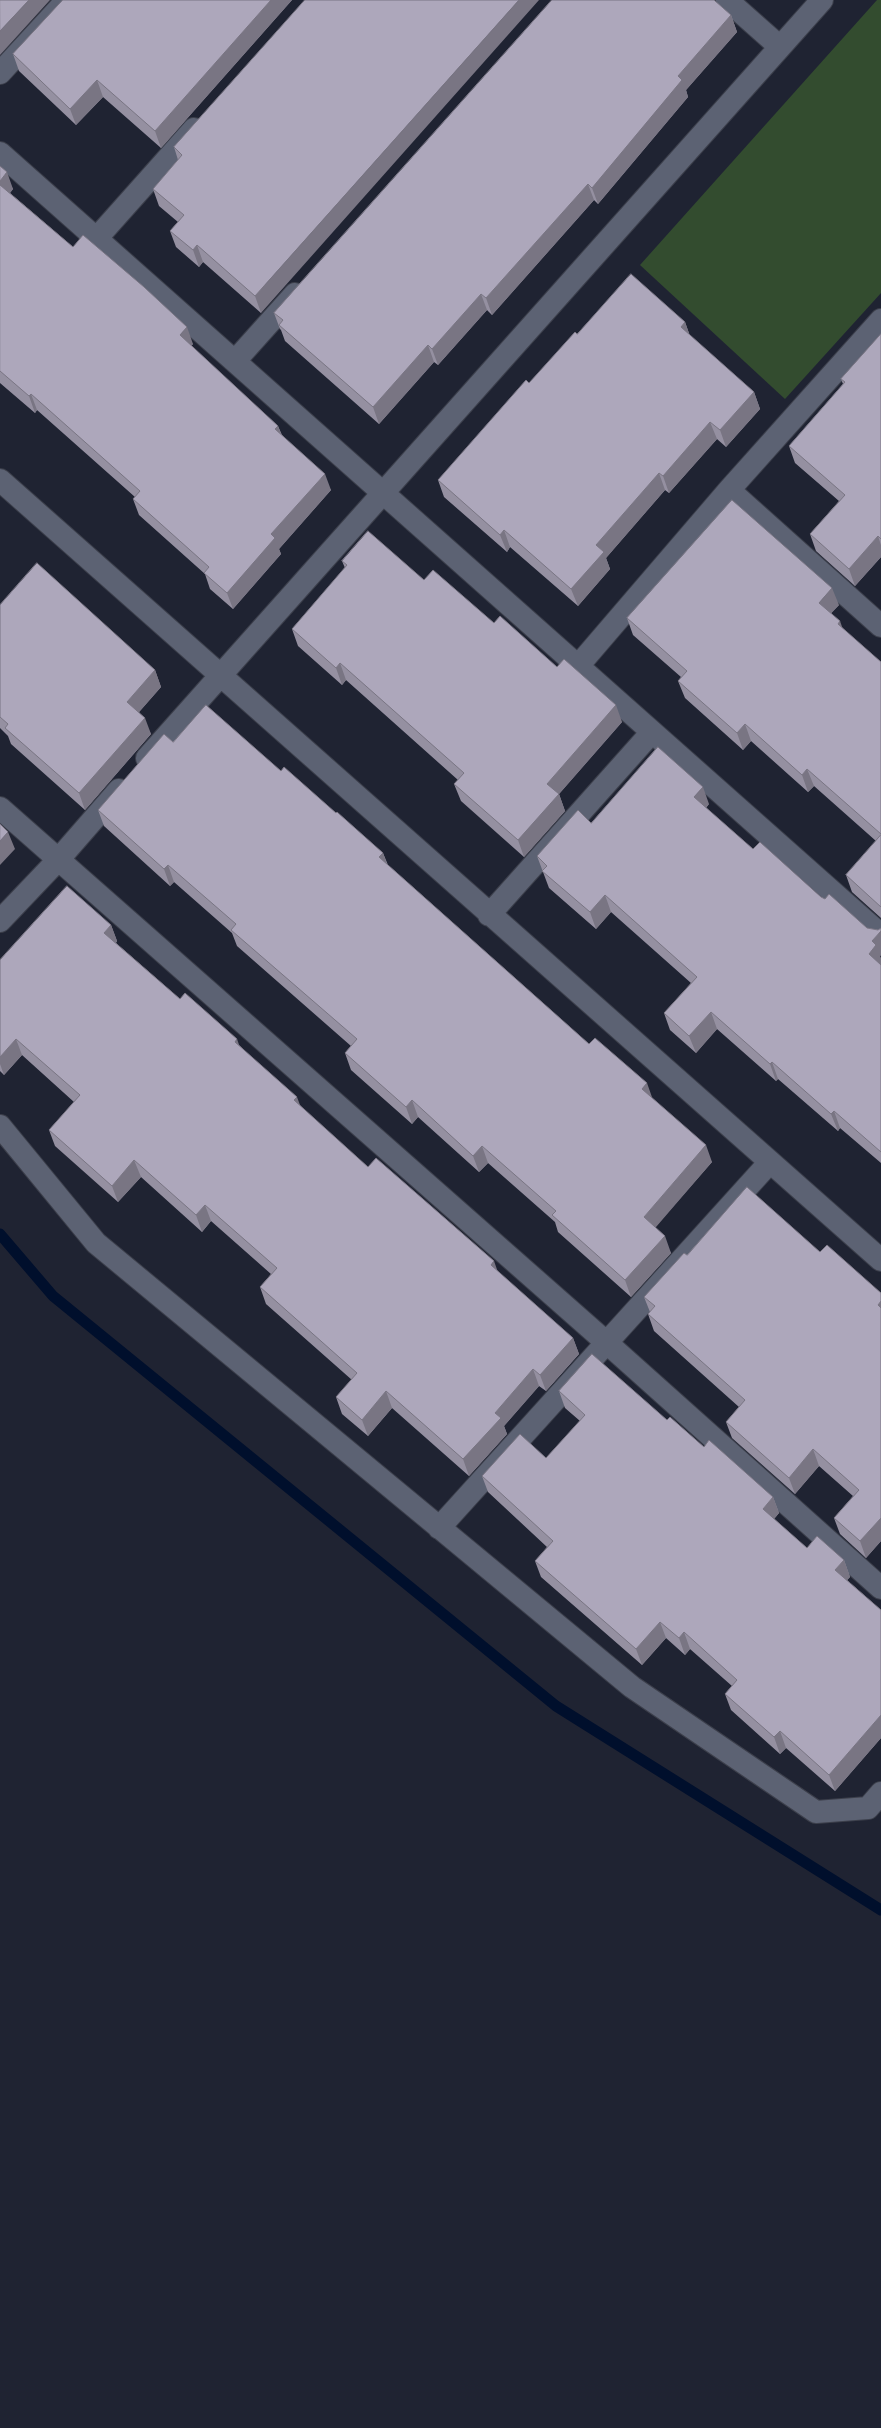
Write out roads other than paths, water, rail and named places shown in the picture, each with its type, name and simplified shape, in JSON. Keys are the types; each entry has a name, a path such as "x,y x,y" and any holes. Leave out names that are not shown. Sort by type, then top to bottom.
{"street":[{"path":"0,73 67,0"},
{"path":"726,0 780,47"},
{"path":"0,921 58,860 219,676 822,0"},
{"path":"96,239 205,116"},
{"path":"0,154 881,935"},
{"path":"235,362 308,278"},
{"path":"578,666 729,490 881,320"},
{"path":"0,480 219,676 881,1260"},
{"path":"729,490 881,626"},
{"path":"489,915 652,732"},
{"path":"0,808 607,1343 881,1588"},
{"path":"0,1126 96,1243 632,1688 816,1812 868,1808 881,1793"},
{"path":"439,1528 770,1162"}],"waterway":[{"path":"0,1234 53,1296 556,1706 881,1910"}]}
